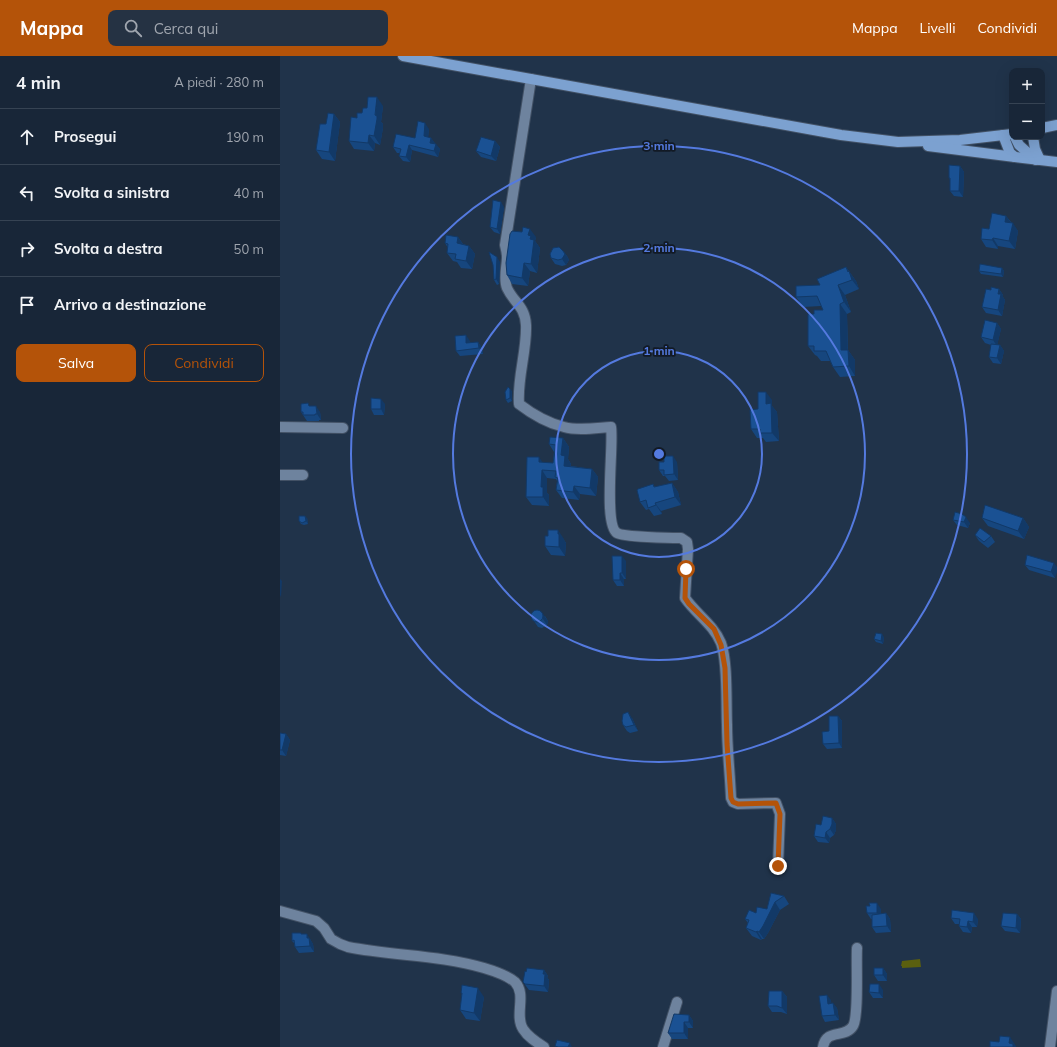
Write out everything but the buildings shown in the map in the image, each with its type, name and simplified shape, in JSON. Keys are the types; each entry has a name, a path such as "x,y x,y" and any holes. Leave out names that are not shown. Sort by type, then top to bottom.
{"main road":[{"path":"403,56 841,135 1057,162"},
{"path":"1045,127 1057,125"},
{"path":"898,142 960,140 1007,134 1010,153 1015,157"},
{"path":"1016,140 1019,145 1038,160"},
{"path":"1034,140 1038,160"}],"street":[{"path":"531,79 505,245 507,257 505,281 507,288 524,311 526,324 518,397 519,404 534,415 564,427 579,429 611,427 610,505 612,526 617,533 626,535 681,538 687,542 688,549 685,598 714,629 721,645 725,668 727,744 731,798 733,802 738,804 776,803 780,814 778,866"},
{"path":"280,427 343,428"},
{"path":"280,475 302,475"},
{"path":"280,911 316,921 324,928 331,938 348,947 457,961 506,976 515,982 520,990 520,1019 522,1028 544,1047"},
{"path":"823,1047 824,1041 828,1037 848,1031 853,1027 855,1022 857,1003 857,948"},
{"path":"1050,1047 1057,991"},
{"path":"663,1047 677,1002"}],"shaded area":[{"path":"920,959 921,967 902,968 901,966 902,961"}],"route":[{"path":"686,569 685,598 714,629 721,645 725,668 727,744 731,798 733,802 738,804 776,803 780,814 778,866"}]}
